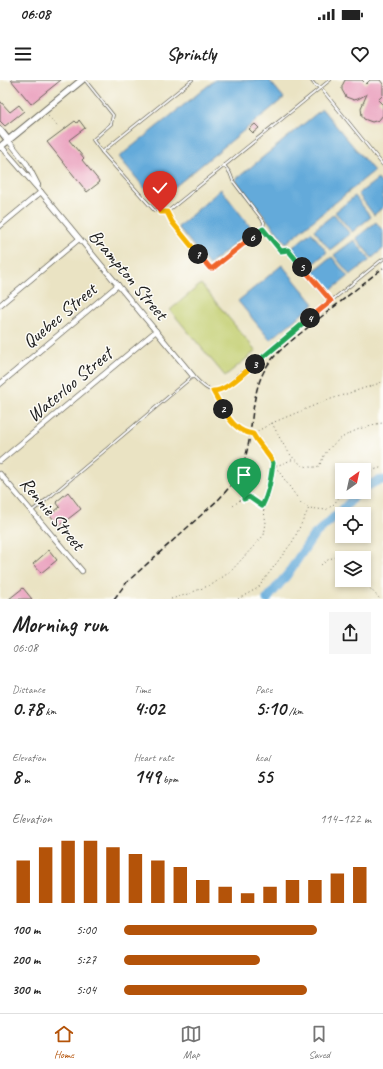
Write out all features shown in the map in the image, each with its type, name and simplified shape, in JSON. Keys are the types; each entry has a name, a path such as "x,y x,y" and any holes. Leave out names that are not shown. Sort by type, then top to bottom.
{"main road":[{"path":"0,146 83,80"},
{"name":"Brampton Street","path":"0,130 8,140"}],"street":[{"name":"Brampton Street","path":"8,140 27,164 41,192"},
{"name":"Brampton Street","path":"0,146 41,192 193,376"},
{"path":"0,226 41,192"},
{"path":"0,305 79,239"},
{"name":"Quebec Street","path":"0,384 118,285"},
{"name":"Waterloo Street","path":"0,461 156,331"},
{"name":"Rennie Street","path":"0,474 82,571"}],"lane":[{"path":"83,80 113,115 111,124 93,140 154,210 167,212 330,80"},
{"path":"102,152 192,80"},
{"path":"311,80 315,85 321,88 383,165"},
{"path":"167,212 172,222 210,268 263,229 264,222 233,181 230,173 224,166"},
{"path":"263,229 281,251 288,250 331,301"},
{"path":"31,512 193,376 206,388 213,391 219,390 226,386 383,259"}],"path":[{"path":"44,111 58,127"},
{"path":"253,434 272,423 325,402 383,382"},
{"path":"213,391 230,420 241,430 253,434 301,503 309,508 326,510 338,499"},
{"path":"272,423 281,441 294,458 299,464 307,468 319,466 327,450 336,441 365,427 383,423"},
{"path":"276,466 294,458"},
{"path":"262,506 267,497 273,463"},
{"path":"371,471 383,467"},
{"path":"171,599 213,584 230,570 264,535 266,523 262,506 249,497 240,500 233,506"},
{"path":"238,599 258,588 293,540 309,508"},
{"path":"321,565 327,559 335,557"},
{"path":"368,587 380,599"}],"green space":[{"path":"201,284 256,351 225,376 170,310"}],"water":[{"path":"215,80 269,80 284,98 156,202 119,157"},
{"path":"322,109 374,171 286,243 235,180"},
{"path":"378,179 383,186 383,207 374,215 358,194"},
{"path":"221,189 252,229 209,265 178,227"},
{"path":"355,196 371,217 352,232 335,212"},
{"path":"334,214 350,234 330,250 314,230"},
{"path":"376,222 383,231 383,249 372,258 356,238"},
{"path":"311,232 327,252 308,268 292,248"},
{"path":"354,240 370,260 350,275 334,255"},
{"path":"332,257 348,277 327,293 311,273"},
{"path":"282,265 314,304 270,340 238,301"}],"building":[{"path":"11,80 61,80 31,104"},
{"path":"345,80 362,80 366,84 370,80 380,80 383,84 383,95 378,100 383,105 383,115 379,120 372,122 364,119 361,108 367,94 354,100 346,97 342,90"},
{"path":"0,101 10,112 19,105 24,111 5,126 0,121"},
{"path":"79,120 85,128 69,140 84,158 82,160 100,182 87,192 47,142 75,121 77,123"},
{"path":"255,124 259,128 253,133 249,129"},
{"path":"68,492 81,509 59,526 50,515 60,507 56,502"},
{"path":"49,550 57,560 41,573 33,564"},
{"path":"23,588 32,599 9,599"}],"waterway":[{"path":"371,484 383,480"},
{"path":"267,599 287,575 313,536 352,499"}],"railway":[{"path":"114,599 127,582 219,499 236,478 246,455 249,444 255,398 267,366 292,340 383,268"}],"route":[{"path":"160,212 167,212 172,222 210,268 214,268 263,229 281,251 288,250 331,301 226,386 220,390 213,391 230,420 241,430 253,434 273,463 267,497 262,506 249,497 244,499"}]}
